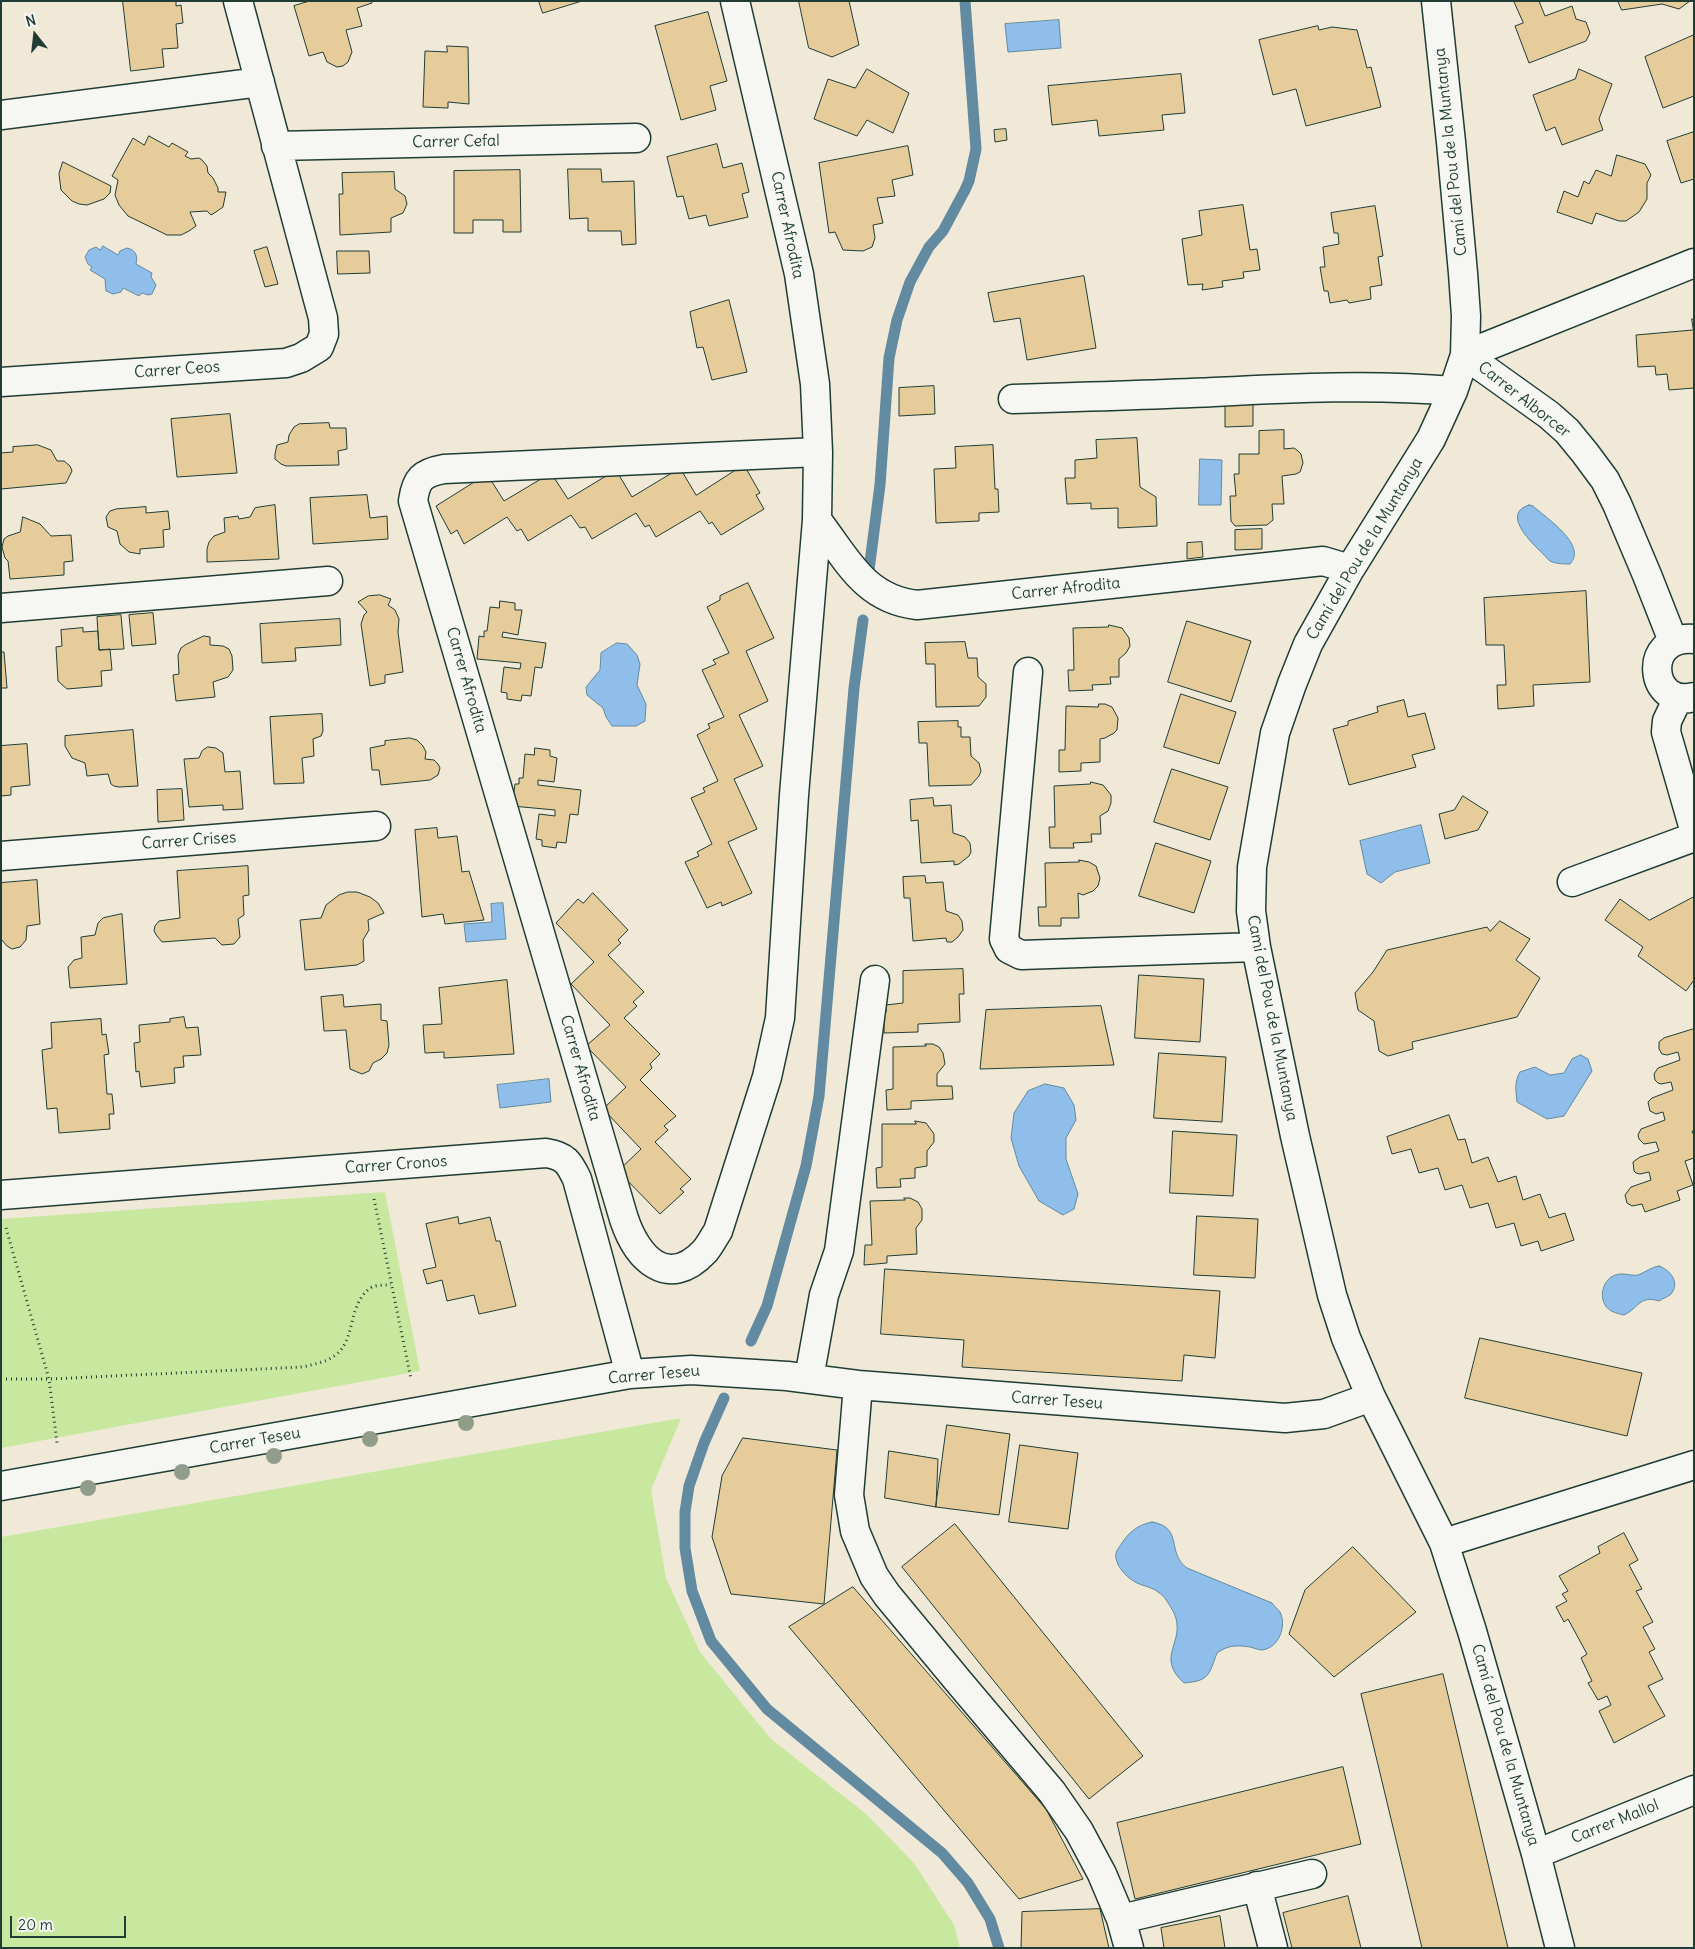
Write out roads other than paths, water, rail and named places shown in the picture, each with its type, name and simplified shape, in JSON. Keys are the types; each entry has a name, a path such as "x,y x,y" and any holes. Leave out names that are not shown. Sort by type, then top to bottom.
{"street":[{"path":"238,1 276,146"},
{"name":"Carrer Afrodita","path":"735,1 799,274 815,384 818,452 817,520 800,726 780,1018 767,1077 718,1231 706,1250 693,1262 682,1268 666,1269 653,1264 640,1252 630,1236 413,502 414,490 422,476 444,469 818,452"},
{"name":"Camí del Pou de la Muntanya","path":"1436,1 1451,142 1466,316 1465,355 1453,391 1431,439 1350,569 1308,644 1275,733 1252,867 1251,911 1256,947 1297,1145 1332,1295 1346,1338 1371,1397 1444,1543 1472,1631 1536,1854 1560,1948"},
{"path":"1,115 260,82"},
{"name":"Carrer Cefal","path":"276,146 636,138"},
{"name":"Carrer Ceos","path":"1,382 286,362 302,358 319,347 324,334 323,318 276,146"},
{"name":"Carrer Alborcer","path":"1465,355 1694,263"},
{"name":"Carrer Alborcer","path":"1465,355 1549,415 1567,431 1596,466 1606,480 1647,575 1683,640"},
{"path":"1012,398 1121,396 1280,389 1410,387 1453,391"},
{"name":"Carrer Afrodita","path":"817,520 866,585 882,596 899,603 917,605 1322,561 1350,569"},
{"path":"1,608 328,581"},
{"path":"1683,640 1665,647 1656,663 1656,673 1664,689 1686,698 1667,721 1666,732 1694,829"},
{"path":"1028,672 1004,939 1009,950 1021,955 1256,947"},
{"name":"Carrer Crises","path":"1,856 376,826"},
{"path":"1572,882 1694,837"},
{"path":"798,1377 839,1251 875,980"},
{"name":"Carrer Cronos","path":"1,1195 546,1153 563,1157 571,1166 577,1179 630,1374"},
{"name":"Carrer Teseu","path":"1,1486 630,1374 691,1370 798,1377 858,1385 1286,1418 1324,1414 1371,1397"},
{"path":"858,1385 849,1496 855,1531 874,1576 887,1595 1052,1792 1079,1831 1102,1874 1121,1919 1129,1948"},
{"path":"1444,1543 1694,1465"},
{"name":"Carrer Mallol","path":"1536,1854 1694,1790"},
{"path":"1121,1919 1312,1874"},
{"path":"1257,1886 1273,1948"}],"water":[{"path":"1059,20 1061,48 1008,52 1005,24"},
{"path":"103,246 118,255 120,251 127,248 134,252 137,258 136,264 152,273 151,277 156,285 152,294 142,293 139,296 123,288 121,292 113,294 106,291 105,279 90,270 92,267 88,264 85,257 89,250 96,247 100,250"},
{"path":"1200,459 1222,460 1221,505 1199,505"},
{"path":"1529,505 1533,506 1570,540 1574,549 1574,557 1570,564 1550,561 1524,533 1520,527 1518,514 1521,509"},
{"path":"617,643 627,644 637,655 640,664 637,685 646,704 645,721 636,726 612,726 603,708 587,695 586,687 600,670 601,653"},
{"path":"1421,825 1430,863 1395,872 1381,883 1367,874 1360,841"},
{"path":"503,903 506,939 466,942 464,924 492,922 491,904"},
{"path":"1581,1055 1588,1059 1592,1071 1564,1116 1547,1119 1517,1102 1516,1083 1520,1072 1535,1067 1550,1075 1564,1073 1572,1059"},
{"path":"549,1079 551,1102 500,1108 497,1085"},
{"path":"1045,1084 1064,1088 1074,1105 1076,1120 1066,1138 1066,1159 1078,1194 1074,1209 1063,1215 1039,1201 1019,1166 1011,1138 1014,1113 1028,1091"},
{"path":"1659,1266 1671,1274 1675,1282 1670,1295 1659,1301 1643,1301 1624,1315 1606,1307 1602,1295 1604,1286 1609,1279 1618,1274 1638,1275"},
{"path":"1152,1522 1168,1529 1172,1535 1177,1555 1187,1568 1272,1603 1280,1612 1283,1624 1277,1641 1262,1650 1241,1646 1225,1648 1217,1653 1210,1671 1204,1678 1184,1683 1175,1673 1172,1665 1171,1657 1177,1632 1174,1613 1161,1594 1129,1578 1119,1566 1116,1558 1118,1549 1131,1532 1138,1527"}],"waterway":[{"path":"869,570 880,485 889,358 897,320 910,282 929,247 943,231 965,190 969,181 976,149 965,1"},
{"path":"751,1341 767,1306 806,1166 819,1096 854,688 863,620"},
{"path":"724,1398 704,1443 689,1486 685,1512 685,1548 692,1591 711,1641 767,1709 942,1853 968,1883 990,1919 999,1948"}]}
